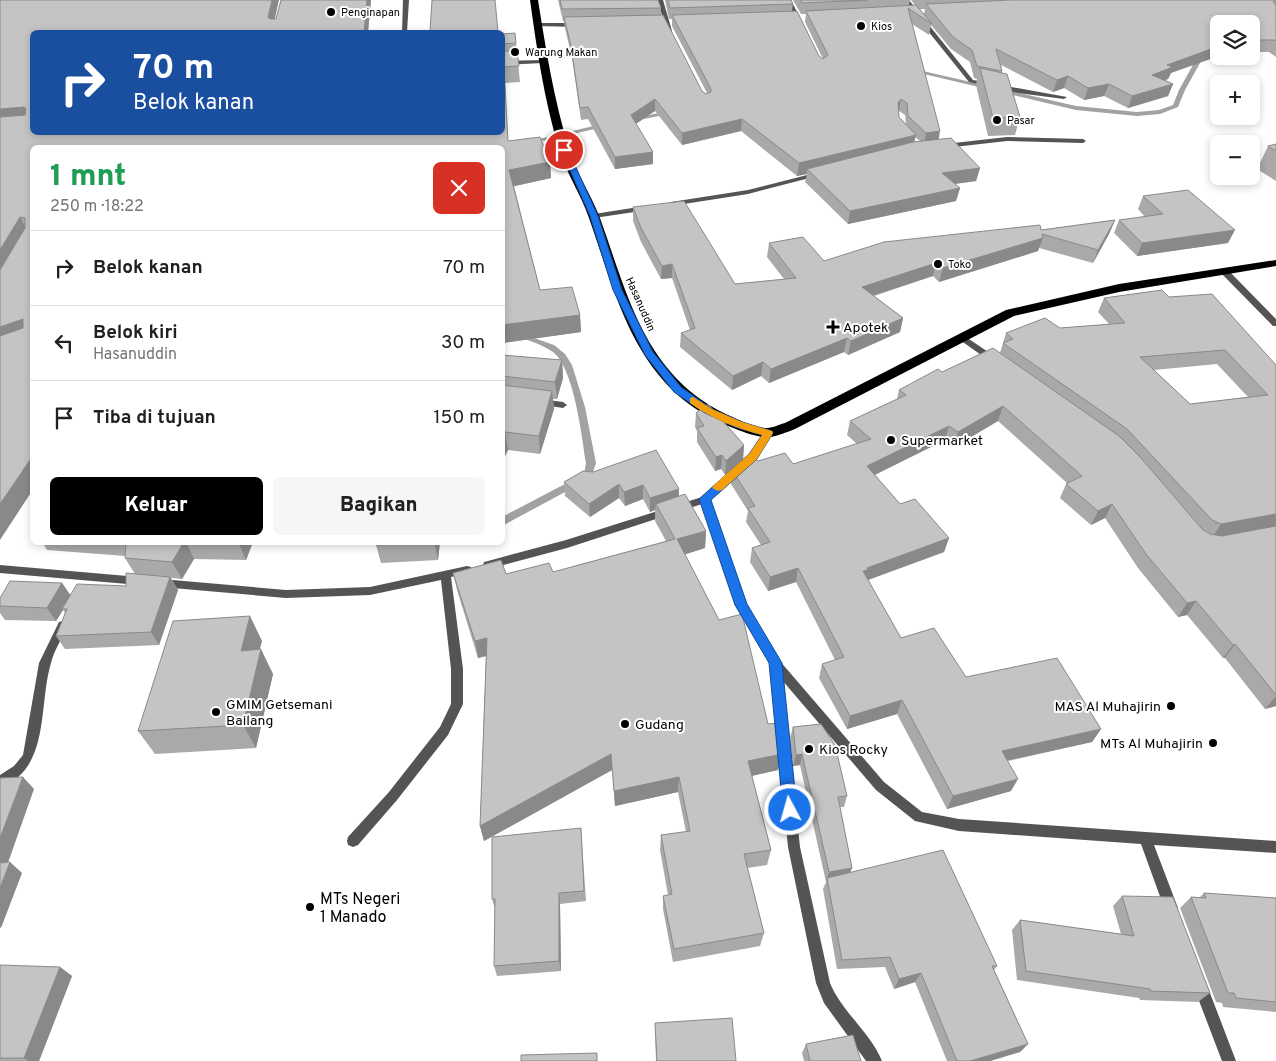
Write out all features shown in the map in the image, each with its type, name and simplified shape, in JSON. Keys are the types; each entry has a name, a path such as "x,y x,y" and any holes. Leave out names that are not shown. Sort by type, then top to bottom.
{"highway":[{"name":"Hasanuddin","path":"534,0 544,60 564,150 594,216 618,290 648,353 678,389 708,411 738,425 768,433"},
{"path":"768,433 790,426 1010,313 1119,288 1276,263"}],"street":[{"path":"404,30 406,0"},
{"path":"660,0 666,23 675,41"},
{"path":"788,0 802,25"},
{"path":"906,0 971,81 1018,91 1064,97"},
{"path":"907,13 926,12"},
{"path":"789,18 808,17"},
{"path":"656,23 676,23"},
{"path":"539,25 588,24"},
{"path":"505,63 544,60"},
{"path":"937,147 1007,139 1083,141"},
{"path":"661,206 748,192 823,173"},
{"path":"594,216 652,207"},
{"path":"1224,271 1276,324"},
{"path":"963,338 1002,366"},
{"path":"529,401 564,405"},
{"path":"0,569 286,594 370,591 446,576 567,544 705,499 753,457 768,433"},
{"path":"705,499 741,605 775,663 880,786 920,817 959,825 1276,847"},
{"path":"82,591 91,576"},
{"path":"353,841 393,796 444,731 457,704 457,669 446,576"},
{"path":"0,782 18,770 28,756 45,663 69,614"},
{"path":"775,663 794,847 823,984 829,998 858,1034 875,1061"},
{"path":"1145,838 1176,922"},
{"path":"1194,968 1228,1061"}],"building":[{"path":"0,0 272,0 268,17 276,19 281,0 367,0 364,30 30,30 30,135 505,135 505,86 508,141 540,137 550,162 509,170 540,290 572,287 580,315 505,325 505,145 30,145 30,460 0,504 0,336 23,328 23,319 0,327 0,270 25,228 25,218 20,217 0,250 0,117 25,115 26,109 24,107 0,109"},
{"path":"432,0 495,0 498,30 430,30"},
{"path":"560,0 658,0 661,8 562,9"},
{"path":"668,0 791,0 793,4 670,8"},
{"path":"801,0 867,0 802,3"},
{"path":"1010,0 1276,0 1273,2 1276,5 1276,41 1260,40 1260,15 1210,15 1210,49 1167,65 1173,67 1152,75 1173,84 1132,96 1109,84 1088,88 1068,76 1057,80 996,49 1002,71 977,66 972,50 953,37 926,4"},
{"path":"916,5 932,24 908,8 940,131 926,133 908,116 907,103 901,99 898,103 899,117 916,135 799,163 742,119 682,133 655,99 631,115 653,152 615,157 588,107 580,108 571,46 564,17 663,15 702,91 706,94 711,92 711,89 672,15 797,11 819,56 823,59 828,55 806,11"},
{"path":"515,33 516,43 505,44 505,34"},
{"path":"505,51 517,51 519,66 505,67"},
{"path":"980,68 1007,74 1020,117 993,118"},
{"path":"951,138 980,168 942,173 960,188 850,211 807,169 913,142"},
{"path":"1276,144 1276,151 1268,146"},
{"path":"1188,190 1235,230 1142,243 1119,220 1163,214 1143,196"},
{"path":"684,201 735,284 796,278 769,243 803,237 824,261 884,242 1040,225 1041,230 1115,220 1098,250 1042,234 1043,238 943,268 936,263 862,287 903,318 851,341 847,338 771,369 763,362 733,376 681,333 695,328 672,264 662,266 641,228 633,207"},
{"path":"1162,290 1169,297 1212,294 1276,365 1276,514 1221,524 1212,520 1127,429 1003,343 1013,339 1006,333 1045,318 1060,328 1125,323 1104,298","holes":["1225,350 1268,395 1190,404 1140,357"]},
{"path":"993,348 1119,436 1141,458 1202,529 1210,534 1222,536 1276,526 1276,695 1235,644 1233,645 1196,601 1187,603 1146,554 1112,504 1098,511 1066,484 1082,476 1003,406 958,432 949,426 867,466 900,504 915,499 949,538 863,571 901,638 934,628 966,677 1057,658 1101,729 1002,751 1018,779 953,796 902,700 850,716 822,664 844,657 798,568 770,577 752,548 770,542 748,508 755,506 732,470 751,453 758,461 785,453 793,464 871,439 850,421 906,395 899,390 938,369 942,372"},
{"path":"505,355 562,360 555,382 505,376"},
{"path":"505,385 552,391 539,436 505,432"},
{"path":"708,404 744,445 726,461 722,455 716,457 697,428 704,426 696,413"},
{"path":"656,450 679,489 650,498 643,485 624,492 619,484 589,504 564,482 583,471 593,472"},
{"path":"685,494 706,531 677,539 719,620 742,614 768,724 779,723 782,754 748,761 771,850 744,854 764,933 674,949 663,896 672,894 661,835 690,831 679,777 614,791 611,754 480,826 487,638 475,641 453,573 501,560 506,574 549,563 553,572 675,539 656,504"},
{"path":"126,545 182,545 172,562 125,558"},
{"path":"126,573 170,577 151,632 56,636 67,609 62,609 77,584 126,586"},
{"path":"10,581 62,583 47,608 0,606 0,598"},
{"name":"GMIM Getsemani Bailang","path":"250,616 241,651 261,649 243,725 138,731 173,621"},
{"path":"821,724 835,745 847,796 838,797 852,868 829,872 802,754 796,755 793,727"},
{"path":"23,777 0,838 0,778"},
{"path":"581,828 584,891 559,893 559,961 494,966 495,899 492,899 492,837"},
{"path":"943,850 997,966 992,966 1028,1044 970,1061 957,1061 921,973 899,979 890,957 842,960 827,878"},
{"path":"10,862 0,888 0,863"},
{"path":"1204,893 1276,898 1276,1002 1236,998 1234,993 1228,993 1191,897 1206,898"},
{"path":"1122,896 1173,897 1210,993 1150,991 1150,989 1026,971 1020,920 1134,936"},
{"path":"0,965 60,967 24,1058 0,1058"},
{"path":"732,1018 736,1061 657,1061 655,1023"},
{"path":"853,1035 861,1061 810,1061 806,1044"},
{"path":"597,1053 597,1061 521,1061 521,1055"}],"waterway":[{"path":"914,71 1076,108 1137,114 1160,112 1176,106 1182,90 1202,54"},
{"path":"634,119 672,112"},
{"path":"529,142 606,125"},
{"path":"505,330 543,343 562,356 572,377 584,423 591,463 588,476 505,520"}],"slow traffic":[{"path":"693,400 708,411 738,425 768,433 753,457 718,488"}],"place":[{"name":"Penginapan","path":"331,12"},
{"name":"Kios","path":"861,26"},
{"name":"Warung Makan","path":"515,52"},
{"name":"Pasar","path":"997,120"},
{"name":"Toko","path":"938,264"},
{"name":"Apotek","path":"833,327"},
{"name":"Supermarket","path":"891,440"},
{"name":"MAS Al Muhajirin","path":"1171,706"},
{"name":"GMIM Getsemani Bailang","path":"216,712"},
{"name":"Gudang","path":"625,724"},
{"name":"MTs Al Muhajirin","path":"1213,743"},
{"name":"Kios Rocky","path":"809,749"},
{"name":"MTs Negeri 1 Manado","path":"310,907"}],"route":[{"path":"564,150 594,216 618,290 648,353 678,389 708,411 738,425 768,433 753,457 705,499 741,605 775,663 790,810"}]}
